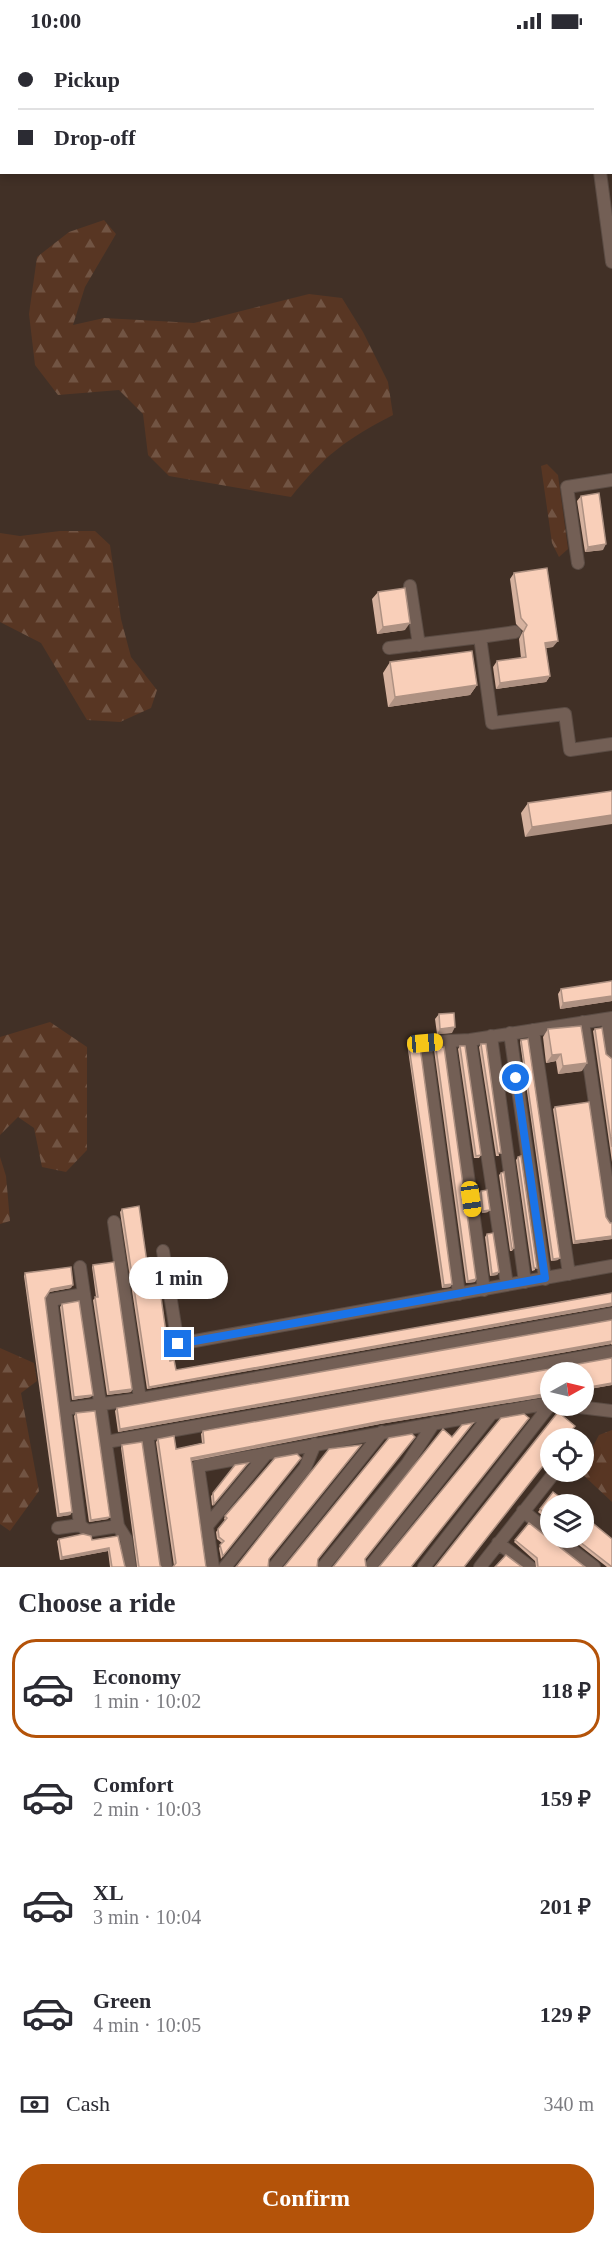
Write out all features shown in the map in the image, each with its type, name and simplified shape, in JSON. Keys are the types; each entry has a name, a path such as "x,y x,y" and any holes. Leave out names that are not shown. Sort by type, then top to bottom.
{"street":[{"path":"600,174 612,262"},
{"path":"578,563 567,487 612,480"},
{"path":"410,586 418,645"},
{"path":"388,648 515,632"},
{"path":"480,637 492,723 565,714 570,750 612,744"},
{"path":"459,1294 425,1043 470,1040 609,1018 612,1055"},
{"path":"582,1022 612,1218"},
{"path":"533,1030 569,1274"},
{"path":"510,1033 545,1278"},
{"path":"491,1036 525,1282"},
{"path":"470,1040 507,1285"},
{"path":"449,1041 484,1290"},
{"path":"114,1222 140,1399"},
{"path":"164,1251 178,1344 612,1266"},
{"path":"80,1267 118,1526 126,1539 130,1567"},
{"path":"84,1294 51,1300 80,1525 87,1531 118,1526"},
{"path":"65,1409 140,1399 612,1314"},
{"path":"106,1442 612,1352"},
{"path":"213,1567 198,1467 315,1444 540,1406"},
{"path":"594,1409 612,1411"},
{"path":"370,1567 492,1413"},
{"path":"424,1567 541,1416"},
{"path":"323,1567 407,1464 434,1423"},
{"path":"274,1567 382,1432"},
{"path":"147,1435 166,1567"},
{"path":"225,1567 304,1468 315,1444"},
{"path":"207,1526 267,1453"},
{"path":"480,1567 547,1482"},
{"path":"523,1511 540,1525"},
{"path":"58,1528 80,1525"},
{"path":"498,1543 530,1567"},
{"path":"569,1548 594,1567"}],"green space":[{"path":"104,220 116,234 85,287 73,325 104,318 194,323 309,294 342,298 363,332 388,382 393,415 362,432 325,459 291,497 169,476 148,455 143,414 119,390 58,395 35,365 29,314 37,257 69,232"},
{"path":"547,464 558,475 568,549 559,557 552,543 541,466"},
{"path":"60,531 95,531 110,545 121,619 131,657 157,690 151,708 120,722 87,720 41,643 0,622 0,533 20,536"},
{"path":"50,1022 87,1047 87,1150 66,1172 42,1167 34,1128 18,1117 0,1135 0,1037"},
{"path":"0,1157 6,1176 10,1221 0,1224"},
{"path":"0,1348 34,1363 37,1381 21,1393 39,1491 10,1531 0,1524"},
{"path":"612,1430 612,1502 591,1482 594,1482 594,1445 599,1435"}],"building":[{"path":"599,493 606,544 588,547 581,496"},
{"path":"547,568 558,641 545,643 550,676 500,683 497,661 526,657 523,633 527,625 521,618 514,573"},
{"path":"405,588 410,623 383,627 378,592"},
{"path":"472,651 477,685 395,697 390,662"},
{"path":"612,791 612,815 532,827 528,803"},
{"path":"612,981 612,996 563,1003 561,989"},
{"path":"454,1013 455,1027 440,1029 439,1014"},
{"path":"581,1026 587,1063 563,1066 561,1054 552,1055 548,1029"},
{"path":"602,1028 606,1054 612,1059 612,1147 595,1029"},
{"path":"419,1039 452,1284 444,1285 408,1040"},
{"path":"528,1039 560,1258 553,1259 521,1040"},
{"path":"481,1044 486,1044 501,1153 498,1153"},
{"path":"460,1046 465,1046 481,1155 476,1156"},
{"path":"444,1047 476,1279 468,1281 436,1048"},
{"path":"589,1102 606,1217 612,1223 612,1236 575,1241 555,1107"},
{"path":"521,1156 537,1268 534,1268 518,1157"},
{"path":"504,1172 514,1248 512,1249 501,1173"},
{"path":"487,1190 490,1210 483,1211 481,1191"},
{"path":"139,1206 151,1291 160,1290 170,1361 174,1360 176,1370 612,1293 612,1303 149,1387 122,1209"},
{"path":"493,1233 499,1272 492,1274 487,1234"},
{"path":"114,1262 132,1389 109,1392 95,1297 98,1297 93,1265"},
{"path":"71,1267 73,1285 51,1289 45,1298 72,1512 59,1514 25,1273"},
{"path":"79,1301 93,1395 74,1397 62,1304"},
{"path":"612,1320 612,1341 120,1429 117,1408"},
{"path":"612,1358 612,1383 594,1386 594,1362 590,1362"},
{"path":"540,1371 540,1395 382,1421 191,1458 206,1567 173,1567 176,1563 158,1439 174,1436 176,1449 204,1443 203,1431"},
{"path":"95,1411 110,1517 91,1520 76,1413"},
{"path":"524,1414 529,1418 411,1567 379,1567 501,1418"},
{"path":"555,1416 563,1416 575,1426 574,1428 545,1428"},
{"path":"473,1423 365,1559 366,1567 333,1567 443,1429 452,1437 462,1425"},
{"path":"412,1434 415,1437 318,1559 317,1567 284,1567 389,1438"},
{"path":"540,1435 540,1470 464,1567 435,1567"},
{"path":"142,1442 161,1567 139,1567 122,1445"},
{"path":"361,1445 269,1559 268,1567 236,1567 329,1449"},
{"path":"297,1454 301,1458 223,1556 220,1545 224,1541 219,1537 218,1529 227,1518 225,1516 275,1458"},
{"path":"248,1463 214,1504 213,1493 235,1465"},
{"path":"529,1523 540,1532 540,1548 561,1548 585,1567 538,1567 537,1558 515,1540"},
{"path":"594,1524 612,1539 612,1567 588,1548 594,1548"},
{"path":"83,1534 91,1536 92,1540 118,1536 125,1567 112,1567 109,1548 62,1557 59,1539"},
{"path":"506,1555 522,1567 495,1567"}],"route":[{"path":"178,1344 545,1278 516,1078"}]}
